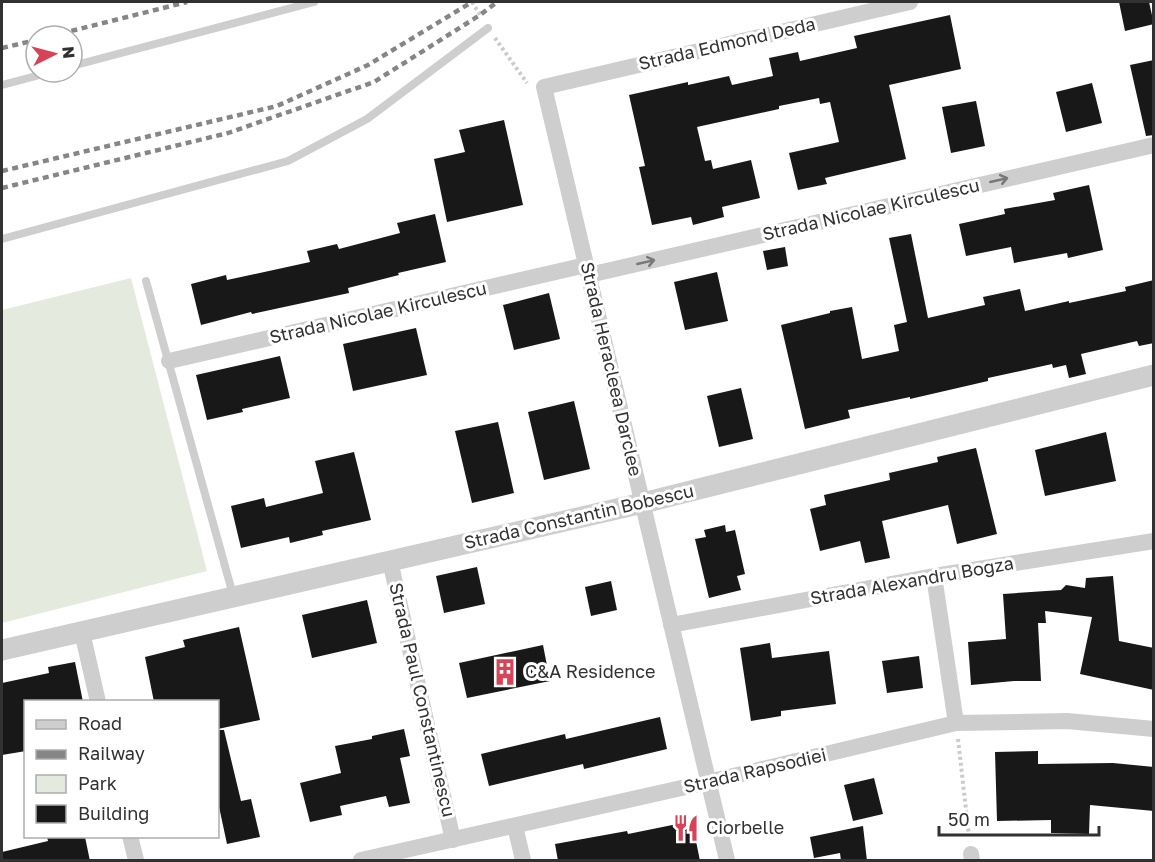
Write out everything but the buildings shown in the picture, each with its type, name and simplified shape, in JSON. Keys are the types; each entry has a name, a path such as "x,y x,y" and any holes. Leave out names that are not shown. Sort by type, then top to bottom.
{"street":[{"name":"Strada Edmond Deda","path":"544,87 910,2"},
{"name":"Strada Heracleea Darclee","path":"544,87 727,861"},
{"name":"Strada Nicolae Kirculescu","path":"169,361 1154,145"},
{"name":"Strada Constantin Bobescu","path":"2,650 643,503 1154,375"},
{"name":"Strada Alexandru Bogza","path":"671,625 934,576 1154,541"},
{"name":"Strada Paul Constantinescu","path":"390,561 453,840"},
{"path":"934,576 956,723"},
{"path":"82,632 98,700"},
{"name":"Strada Rapsodiei","path":"361,861 956,723 1067,721 1154,729"},
{"path":"515,826 523,861"},
{"path":"130,838 136,861"}],"lane":[{"path":"84,63 315,2"},
{"path":"2,239 288,161 367,119 488,28"},
{"path":"2,85 24,79"},
{"path":"146,280 234,597"}],"path":[{"path":"472,2 525,82 544,87"},
{"path":"956,723 972,857"}],"green space":[{"path":"131,278 207,571 2,623 2,310"}],"railway":[{"path":"84,28 187,2"},
{"path":"2,171 277,106 368,65 472,2"},
{"path":"2,188 228,133 374,82 497,2"},
{"path":"2,48 24,43"}],"place":[{"name":"C&A Residence","path":"505,672"},
{"name":"Ciorbelle","path":"686,828"}]}
